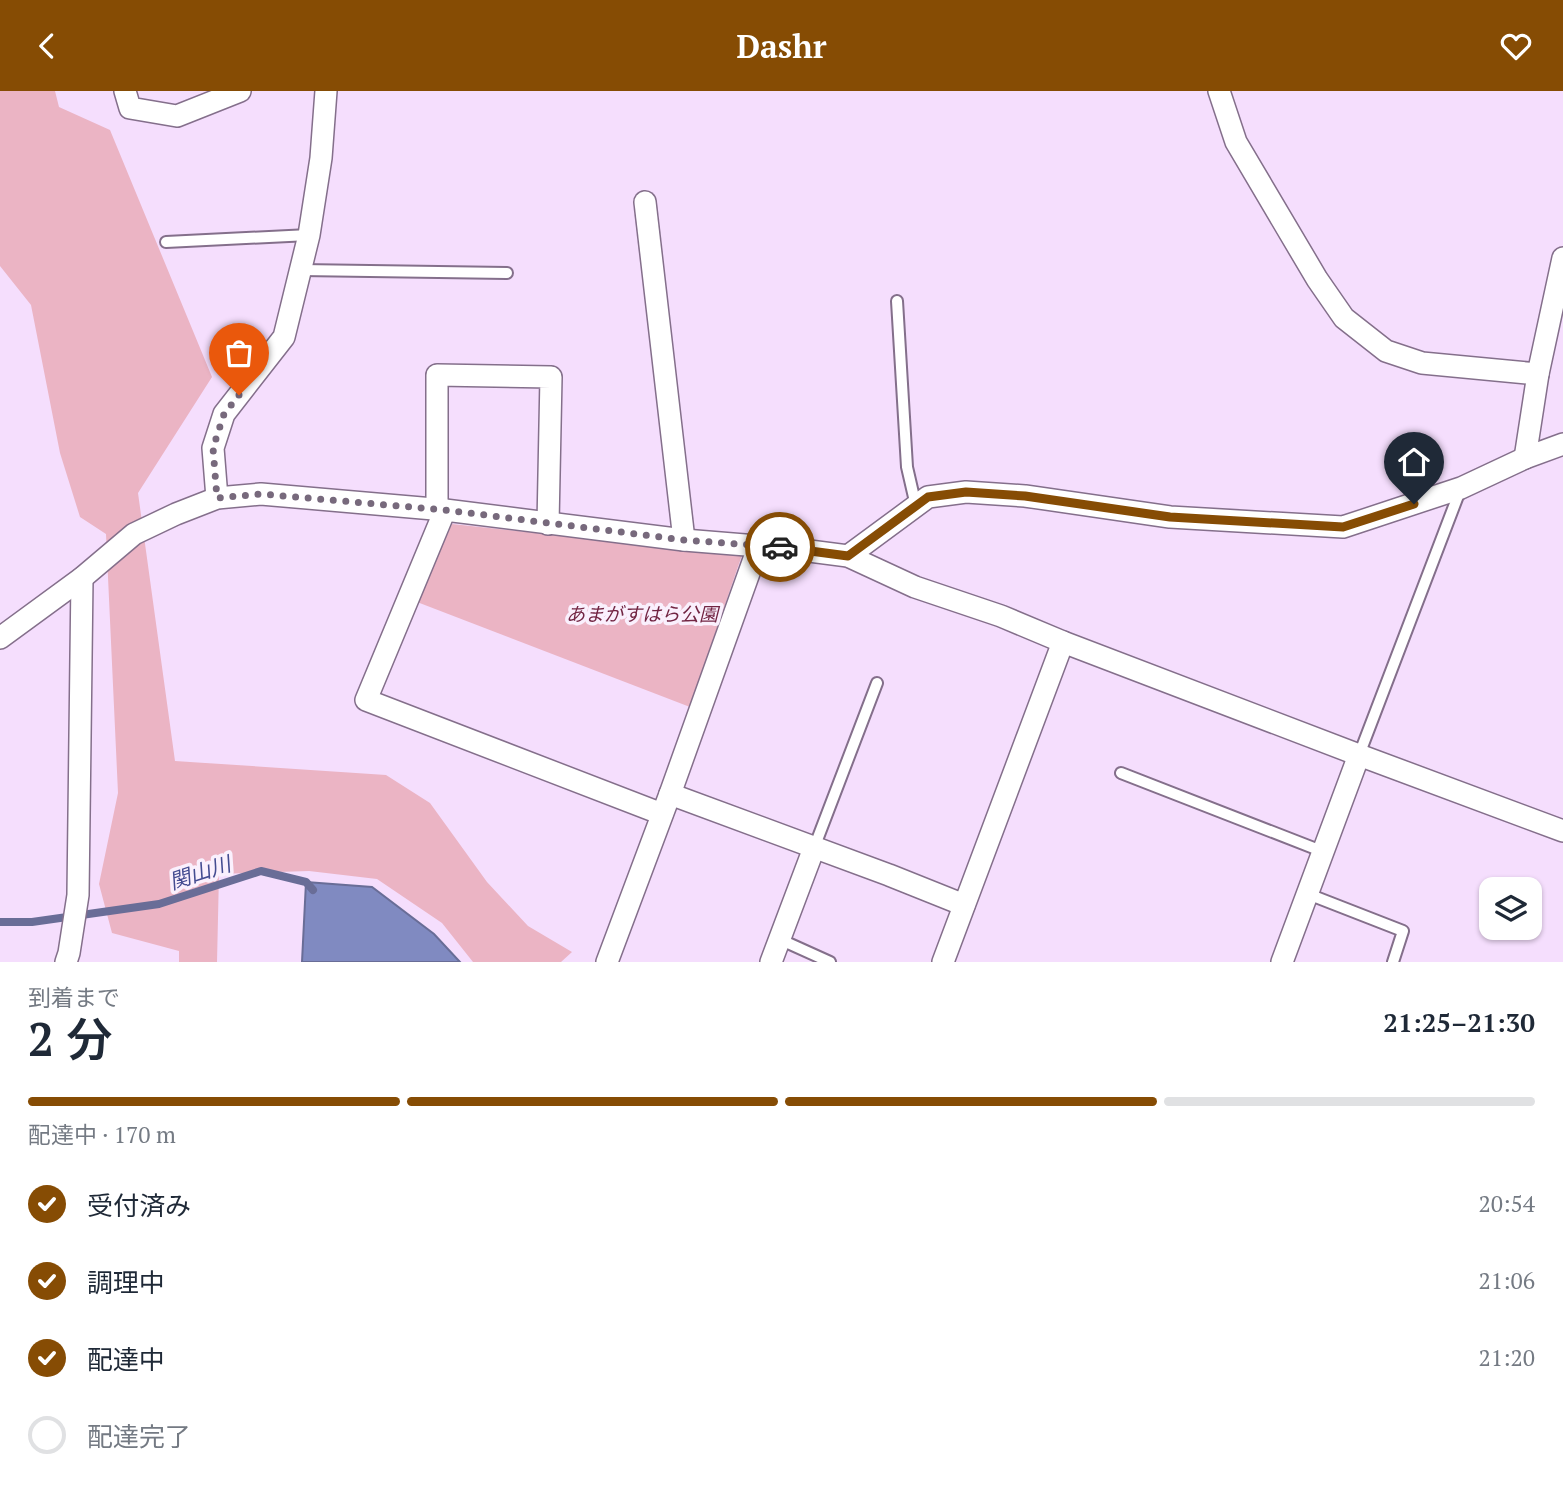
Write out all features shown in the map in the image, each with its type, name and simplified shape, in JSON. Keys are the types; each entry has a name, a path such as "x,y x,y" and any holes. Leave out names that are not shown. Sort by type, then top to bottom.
{"street":[{"path":"125,91 130,108 177,116 240,91"},
{"path":"217,498 213,448 224,414 284,337 309,235 321,157 326,91"},
{"path":"1219,91 1237,142 1317,279 1343,318 1386,351 1422,363 1538,374"},
{"path":"645,202 684,540"},
{"path":"1525,458 1538,374 1563,258"},
{"path":"548,524 551,377 437,375 441,510 366,700 666,804 814,848 964,905"},
{"path":"848,556 928,497 966,492 1025,496 1170,517 1343,527 1461,488 1525,458 1563,444"},
{"path":"0,638 82,578 134,534 217,498 261,494 441,510 684,540 759,545 848,556 915,587 1001,616 1063,642 1563,831"},
{"path":"607,962 759,545"},
{"path":"67,957 78,895 82,578"},
{"path":"943,962 1063,642"},
{"path":"1282,962 1359,755"},
{"path":"771,962 814,848"}],"lane":[{"path":"166,242 309,235"},
{"path":"301,270 507,273"},
{"path":"897,301 907,467 916,506"},
{"path":"1359,755 1461,488"},
{"path":"814,848 877,683"},
{"path":"1121,773 1324,852"},
{"path":"1308,894 1403,931 1393,962"},
{"path":"779,939 830,962"}],"green space":[{"path":"0,91 55,91 59,107 110,130 212,377 138,493 175,761 386,775 430,803 487,882 528,926 572,952 561,962 473,962 442,923 377,879 309,871 219,874 217,962 179,962 179,951 112,933 99,884 118,793 106,534 80,517 60,453 31,305 0,266"},
{"name":"あまがすはら公園","path":"452,524 742,555 690,707 417,602"}],"water":[{"path":"306,882 372,887 434,934 460,962 302,962"}],"waterway":[{"name":"関山川","path":"0,922 32,922 159,904 261,871 306,882 313,890"}],"way so far":[{"path":"239,395 224,414 213,448 217,498 261,494 445,510 684,540 780,547"}],"route":[{"path":"780,547 848,556 928,497 966,492 1025,496 1170,517 1343,527 1414,504"}]}
